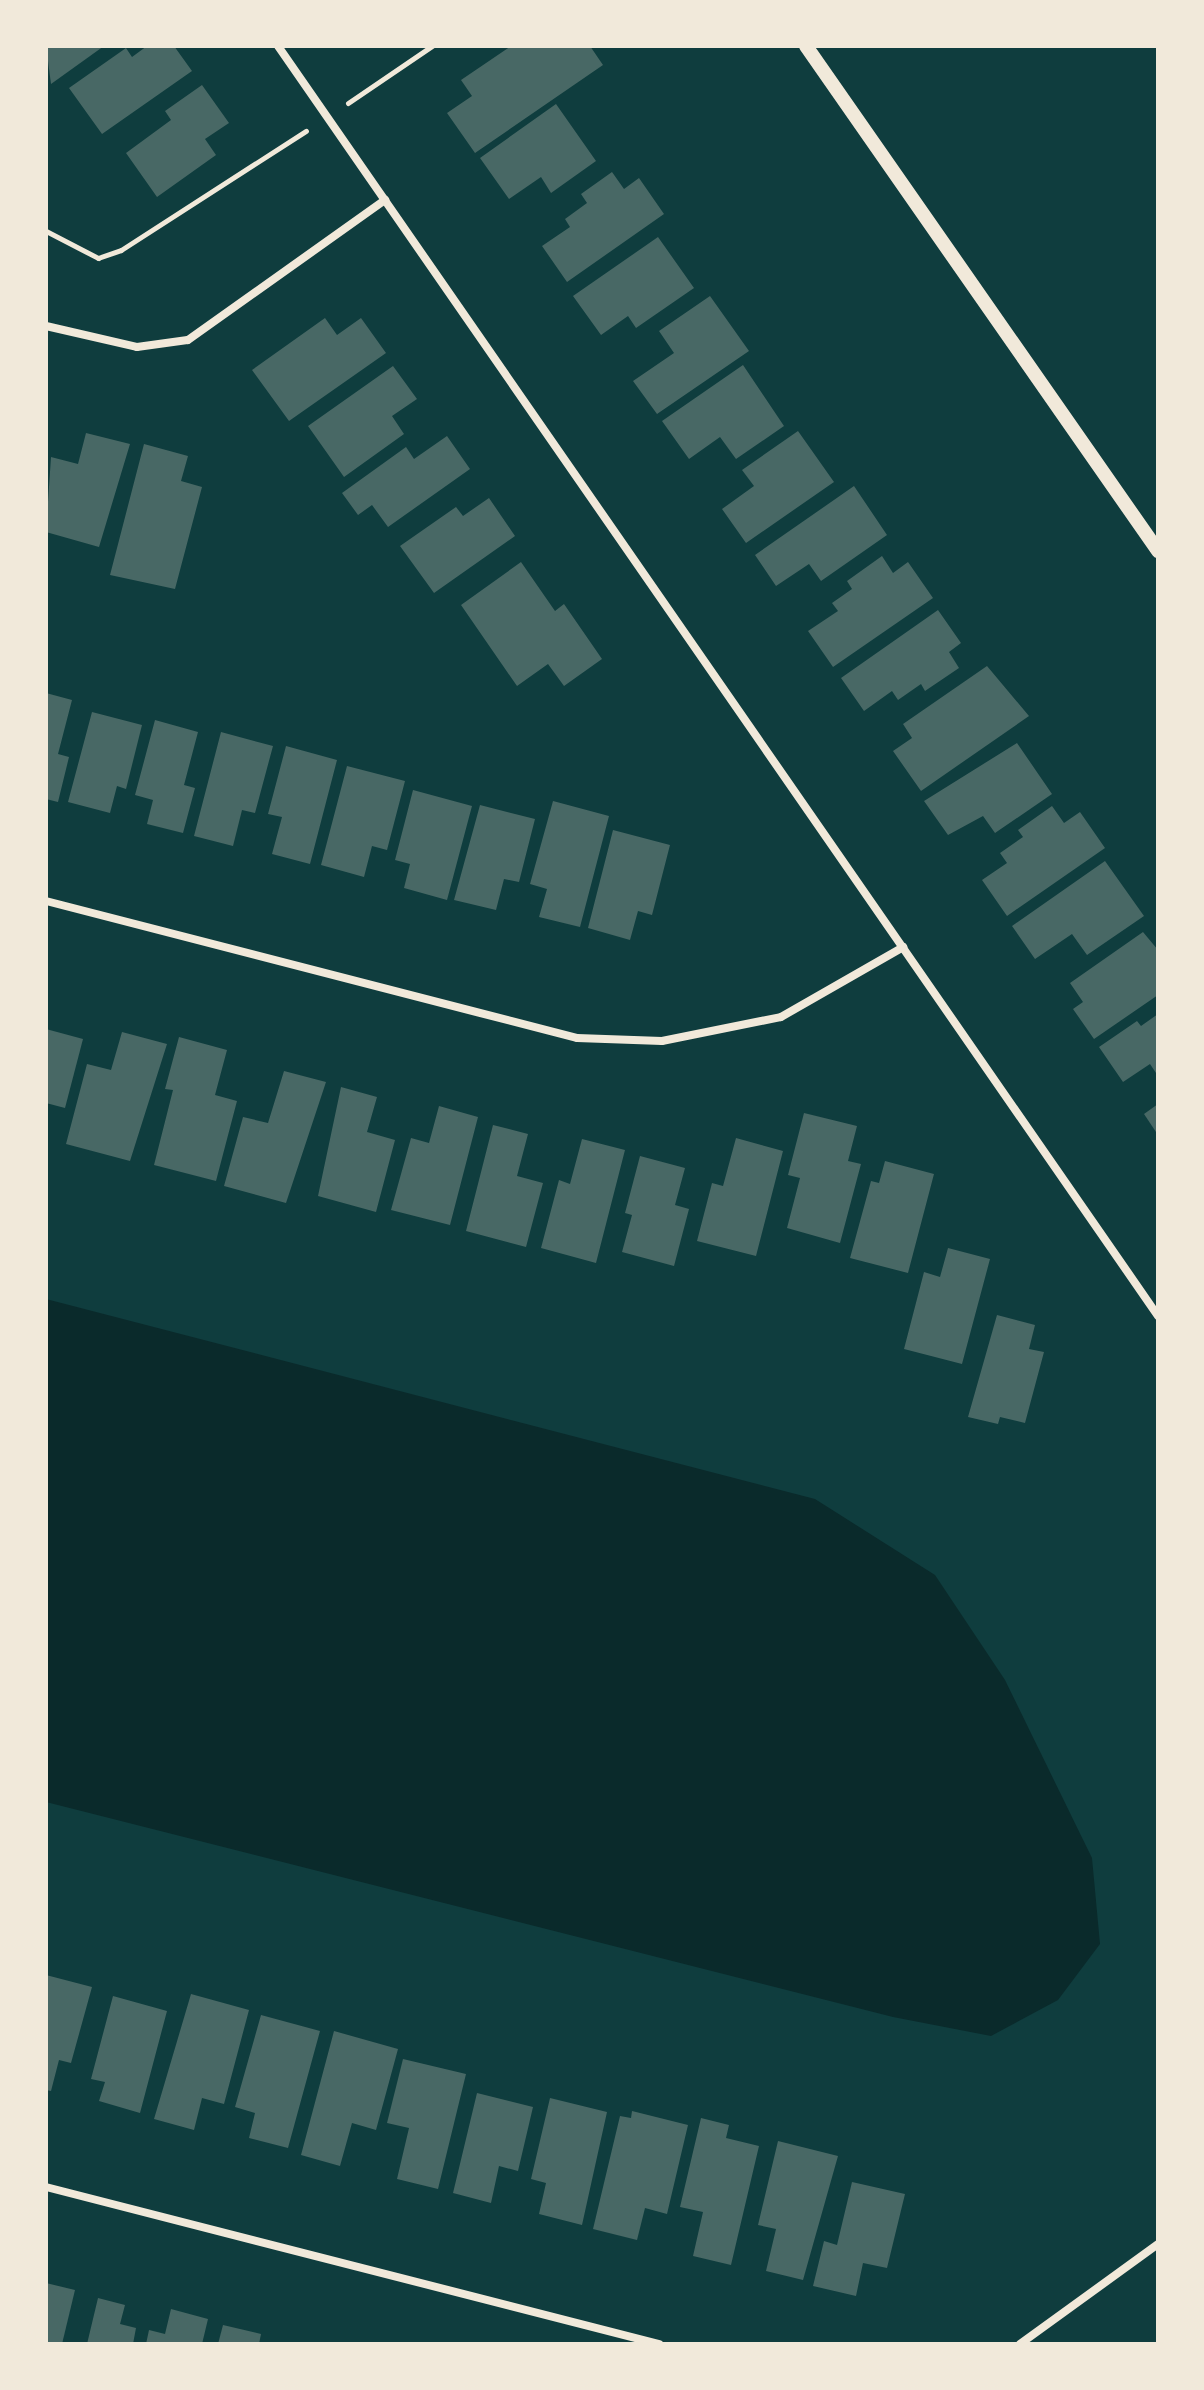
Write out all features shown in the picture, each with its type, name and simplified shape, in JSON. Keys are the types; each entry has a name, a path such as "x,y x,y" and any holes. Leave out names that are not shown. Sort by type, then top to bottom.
{"street":[{"path":"278,46 1158,1316"},
{"path":"806,46 1158,551"},
{"path":"46,326 137,347 188,340 385,200"},
{"path":"46,901 577,1038 662,1041 781,1017 903,947"},
{"path":"46,2187 659,2344"},
{"path":"1020,2344 1158,2244"}],"path":[{"path":"46,231 98,258 121,250 328,118 432,46"}],"water":[{"path":"46,1299 815,1499 935,1575 1005,1680 1092,1858 1100,1944 1058,2000 991,2036 893,2017 46,1802"}],"building":[{"path":"46,46 104,46 51,84"},
{"path":"147,46 174,46 192,71 102,134 69,88 126,48 132,57"},
{"path":"511,46 590,46 603,65 475,153 447,113 472,96 461,80"},
{"path":"202,85 229,123 205,139 216,155 157,197 126,153 171,120 165,111"},
{"path":"556,104 596,161 551,193 541,177 509,199 480,158"},
{"path":"612,172 624,189 639,178 664,214 567,282 542,246 570,227 565,219 587,203 581,194"},
{"path":"658,237 694,288 636,328 628,316 601,335 573,296"},
{"path":"710,296 749,351 657,414 633,381 674,353 659,331"},
{"path":"325,318 337,335 361,318 386,353 289,421 252,370"},
{"path":"743,365 784,426 736,459 720,437 689,459 662,421"},
{"path":"393,366 417,399 392,416 404,434 344,477 308,426"},
{"path":"798,431 834,482 746,543 722,509 754,486 742,470"},
{"path":"86,433 130,444 99,547 46,532 51,457 78,464"},
{"path":"447,436 470,469 388,527 372,505 358,515 342,493 406,447 414,459"},
{"path":"144,444 188,456 181,481 202,487 175,589 110,575"},
{"path":"854,486 887,535 821,581 809,564 776,586 755,555"},
{"path":"489,498 515,536 434,593 400,546 456,507 463,516"},
{"path":"882,556 893,573 908,562 933,598 833,667 808,631 838,611 832,603 852,589 847,581"},
{"path":"521,562 555,611 564,604 602,659 564,686 548,664 517,686 461,605"},
{"path":"938,610 961,643 949,652 959,668 925,691 921,684 898,700 892,691 864,711 841,678"},
{"path":"987,666 1029,716 921,791 893,751 912,738 903,724"},
{"path":"46,693 72,700 58,754 69,757 58,802 46,799"},
{"path":"92,712 142,725 126,789 117,786 110,813 68,802"},
{"path":"155,720 198,732 184,785 195,788 183,833 147,824 153,800 135,795"},
{"path":"221,732 273,746 255,813 242,810 233,846 194,836"},
{"path":"1017,743 1052,794 995,833 983,816 948,835 924,801"},
{"path":"286,746 337,760 310,864 272,854 282,817 268,814"},
{"path":"347,766 405,781 387,850 372,846 364,877 321,865"},
{"path":"413,790 472,806 447,900 404,888 410,864 395,860"},
{"path":"553,801 609,816 580,927 539,917 547,889 530,884"},
{"path":"480,805 535,819 519,882 504,879 496,910 454,900"},
{"path":"1052,806 1064,823 1080,812 1105,848 1007,916 982,880 1007,863 1000,853 1023,837 1018,830"},
{"path":"613,830 670,845 652,915 638,911 630,940 588,928"},
{"path":"1105,861 1144,916 1087,955 1072,934 1035,959 1012,926"},
{"path":"1143,932 1158,950 1158,995 1094,1039 1073,1009 1083,1002 1070,983"},
{"path":"1158,1014 1158,1076 1150,1064 1123,1082 1099,1047 1137,1021 1141,1026"},
{"path":"46,1029 83,1039 65,1108 46,1103"},
{"path":"122,1032 167,1044 130,1161 66,1144 87,1064 111,1070"},
{"path":"179,1037 227,1050 215,1095 237,1101 216,1181 154,1165 173,1090 165,1089"},
{"path":"284,1071 326,1082 286,1203 224,1186 243,1117 268,1123"},
{"path":"341,1087 377,1097 367,1132 395,1140 376,1212 318,1196"},
{"path":"1158,1104 1158,1135 1144,1114"},
{"path":"439,1106 478,1117 450,1225 391,1210 411,1138 429,1143"},
{"path":"804,1113 857,1126 848,1161 861,1164 840,1243 787,1228 800,1178 788,1175"},
{"path":"493,1125 528,1134 517,1176 543,1183 526,1247 466,1231"},
{"path":"736,1138 783,1151 756,1256 697,1241 712,1183 723,1186"},
{"path":"582,1139 625,1150 596,1263 541,1248 559,1180 570,1184"},
{"path":"640,1156 685,1168 675,1205 689,1209 674,1266 622,1252 632,1215 625,1213"},
{"path":"885,1161 934,1174 908,1273 850,1258 871,1181 879,1183"},
{"path":"948,1248 990,1259 962,1364 904,1349 924,1272 940,1277"},
{"path":"997,1315 1035,1325 1029,1349 1044,1352 1025,1423 1000,1417 998,1424 968,1417"},
{"path":"46,1975 92,1987 71,2063 59,2060 51,2091 46,2090"},
{"path":"191,1994 249,2010 224,2104 202,2098 194,2130 154,2119"},
{"path":"113,1996 167,2011 140,2113 99,2101 105,2082 91,2079"},
{"path":"261,2015 320,2031 288,2148 249,2138 255,2113 235,2107"},
{"path":"334,2031 398,2049 376,2130 352,2123 340,2166 301,2155"},
{"path":"403,2059 466,2074 438,2189 397,2179 409,2128 387,2123"},
{"path":"477,2093 533,2107 518,2171 499,2166 491,2203 453,2193"},
{"path":"550,2098 607,2112 582,2225 539,2214 546,2183 531,2179"},
{"path":"632,2111 688,2125 667,2214 645,2208 637,2240 593,2229 620,2116 631,2118"},
{"path":"701,2118 729,2125 726,2138 759,2146 731,2265 693,2256 703,2212 680,2207"},
{"path":"778,2141 838,2156 803,2280 766,2271 776,2229 758,2225"},
{"path":"852,2182 905,2194 887,2268 863,2263 856,2296 813,2286 824,2241 837,2245"},
{"path":"46,2283 75,2290 62,2344 46,2344"},
{"path":"98,2298 125,2305 120,2324 136,2328 133,2344 87,2344"},
{"path":"171,2309 208,2319 202,2344 146,2344 149,2330 165,2334"},
{"path":"223,2325 261,2334 259,2344 218,2344"}]}
